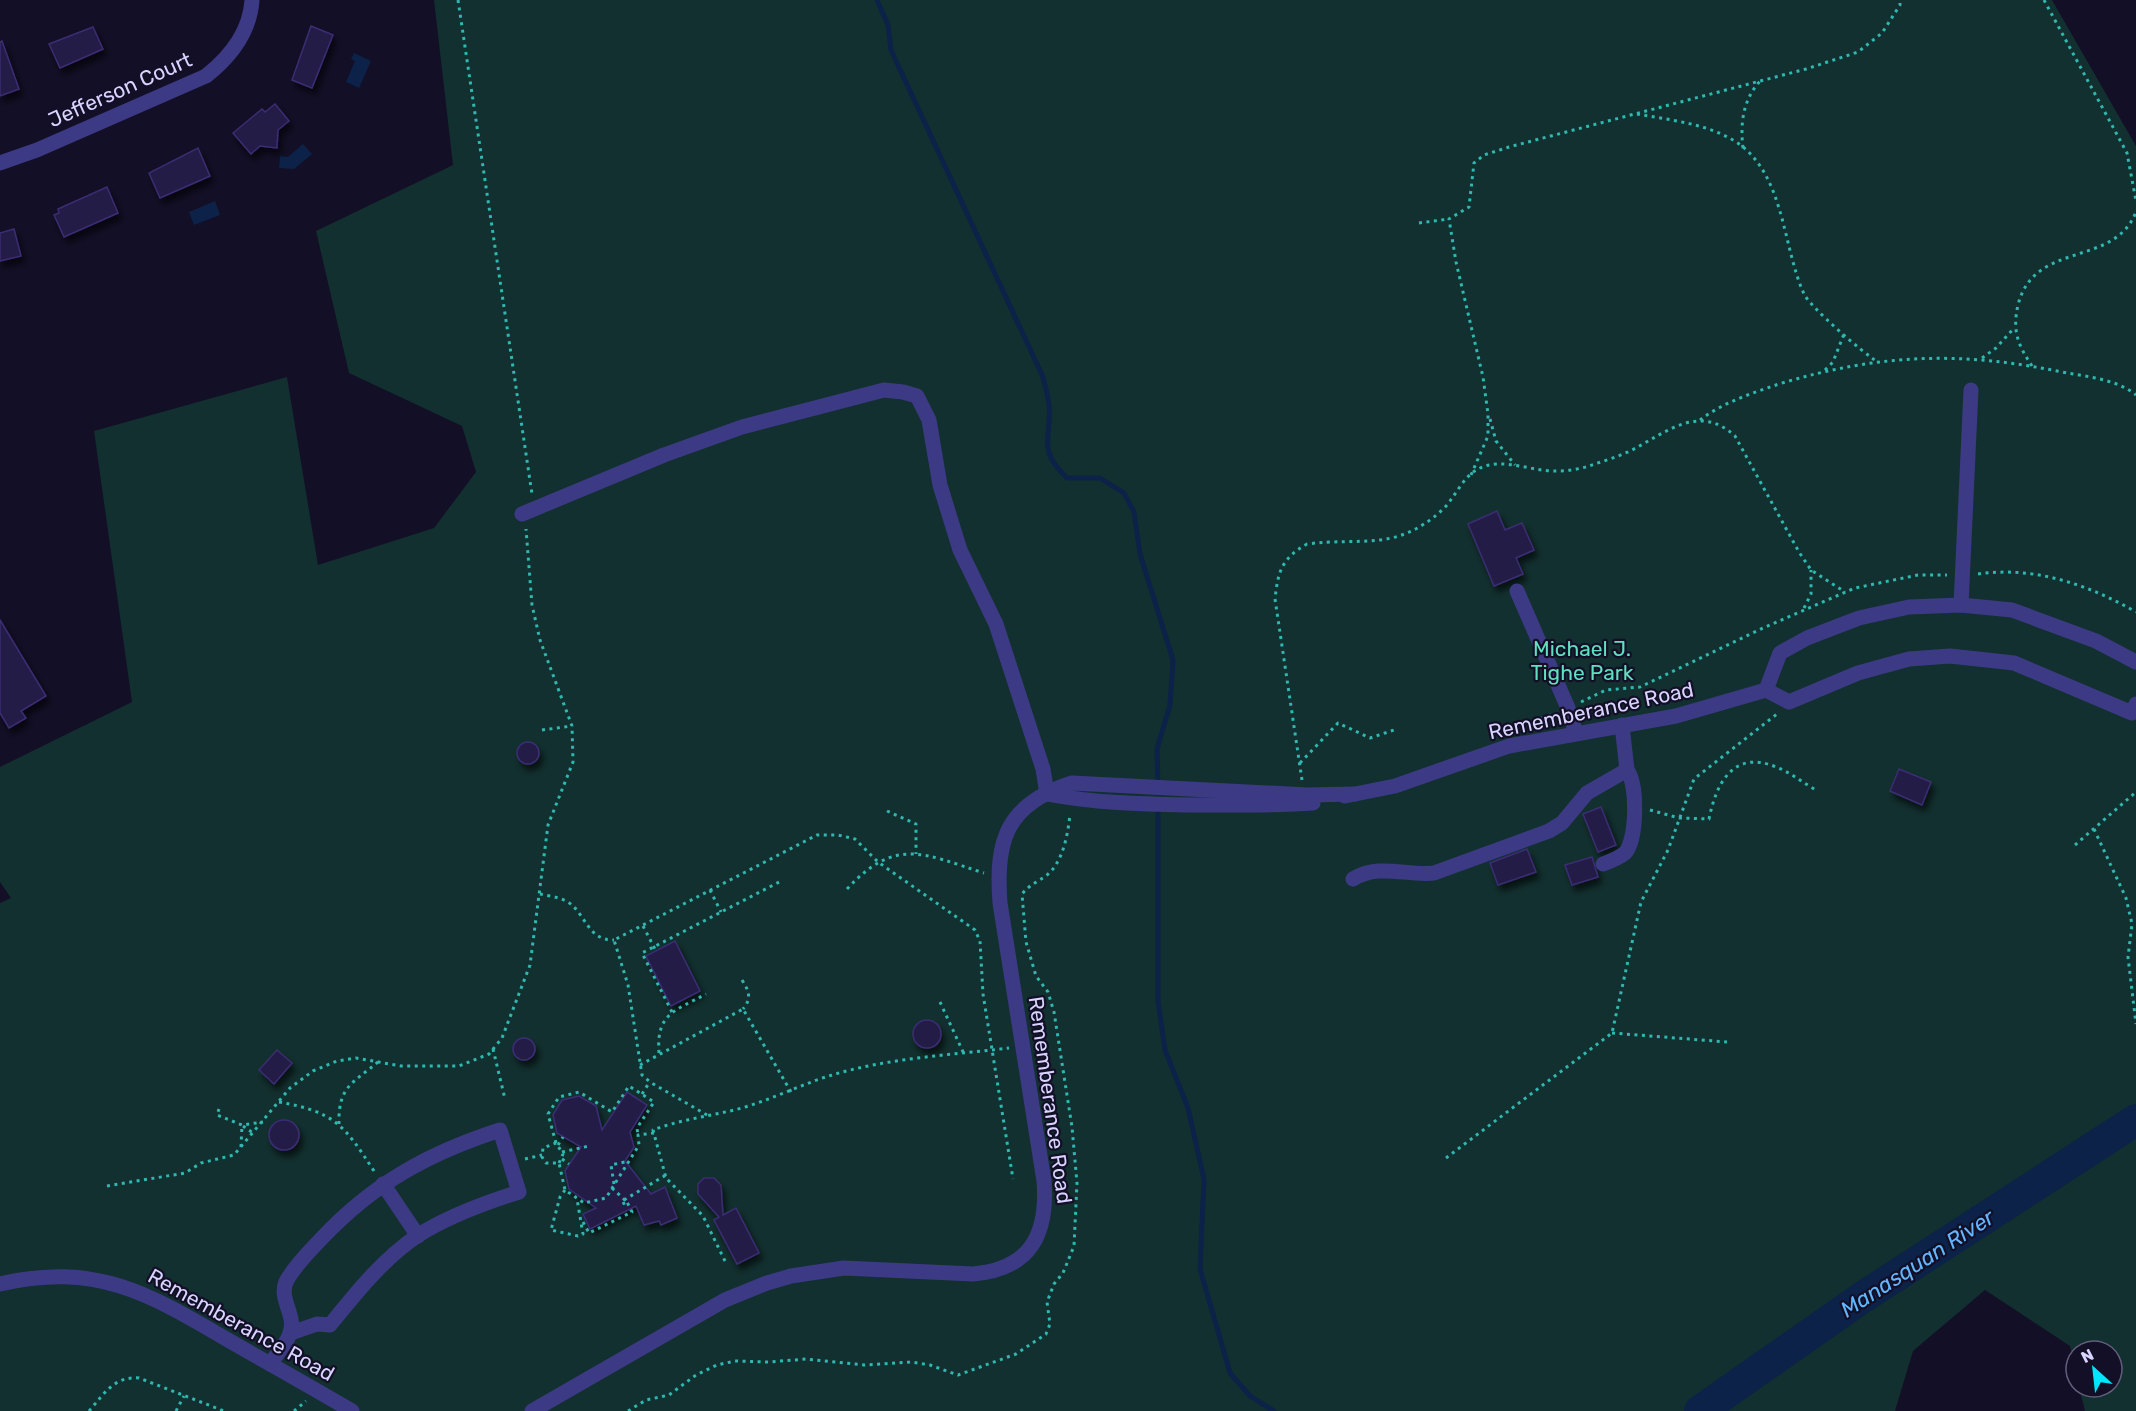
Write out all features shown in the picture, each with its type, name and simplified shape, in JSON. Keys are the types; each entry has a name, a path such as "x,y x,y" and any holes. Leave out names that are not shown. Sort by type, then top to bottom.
{"street":[{"name":"Jefferson Court","path":"0,163 48,146 206,76 227,57 240,39 252,0"},
{"path":"522,514 664,455 742,427 884,390 917,396 929,420 940,485 960,550 996,624 1043,769 1047,794"},
{"path":"1961,605 1971,390"},
{"path":"1517,591 1568,708 1576,733"},
{"path":"2136,662 2096,641 2012,610 1961,605 1899,609 1859,618 1807,638 1780,653 1766,690 1789,702 1858,673 1909,659 1950,656 2014,663 2132,713 2136,704"},
{"name":"Rememberance Road","path":"1047,794 1071,799 1144,803 1276,806 1313,803 1395,786 1509,746 1676,716 1766,690"},
{"path":"1604,864 1626,852 1637,804 1631,776 1627,770 1622,725"},
{"path":"1353,879 1364,872 1381,869 1419,875 1434,873 1549,831 1562,823 1587,793 1627,770"},
{"name":"Rememberance Road","path":"532,1411 725,1300 767,1283 819,1271 844,1268 993,1273 1021,1258 1039,1235 1046,1207 998,878 999,853 1008,827 1016,816 1047,794 1072,783 1172,787 1310,788 1355,794"},
{"path":"270,1364 291,1333 291,1317 285,1303 286,1281 302,1260 343,1216 383,1184 454,1145 500,1130 519,1192 458,1214 418,1236 392,1257 355,1294 330,1325 317,1324 291,1333"},
{"path":"383,1184 418,1236"},
{"name":"Rememberance Road","path":"0,1284 47,1275 98,1279 117,1284 175,1309 352,1411"}],"path":[{"path":"107,1186 185,1173 201,1163 234,1155 290,1088 313,1071 337,1061 356,1058 401,1066 459,1066 489,1054 501,1038 519,999 530,965 548,825 573,762 572,726 537,628 532,605 526,528 522,514 533,499 458,0"},
{"path":"1419,223 1449,219 1469,207 1474,163 1484,155 1761,81 1858,52 1882,33 1900,5 1900,0"},
{"path":"2044,0 2127,153 2136,201"},
{"path":"1743,149 1741,127 1745,107 1761,81"},
{"path":"1635,114 1690,123 1735,141 1743,149 1773,190 1805,297 1858,349 1878,362"},
{"path":"2032,366 2017,344 2015,327 2020,296 2032,278 2052,263 2115,240 2130,228 2136,212"},
{"path":"1310,788 1302,780 1275,599 1277,575 1295,551 1307,544 1371,542 1394,539 1413,532 1447,506 1470,476 1488,435 1488,414 1483,377 1456,262 1449,219"},
{"path":"1980,359 1996,348 2015,327"},
{"path":"1824,372 1833,362 1844,334"},
{"path":"1470,476 1480,468 1497,464 1558,472 1579,469 1629,452 1677,425 1700,420 1752,393 1824,372 1878,362 1935,356 1980,359 2032,366 2102,380 2126,388 2136,395"},
{"path":"1488,414 1496,441 1516,466"},
{"path":"1700,420 1717,423 1735,436 1811,570 1846,592"},
{"path":"1803,610 1811,594 1811,570"},
{"path":"1516,727 1568,708 1606,690 1640,687 1846,592 1918,575 2019,571 2041,574 2107,598 2136,612"},
{"path":"1446,1158 1612,1033 1641,902 1668,850 1694,779 1768,723 1789,702"},
{"path":"1300,764 1338,723 1370,738 1398,729"},
{"path":"542,730 572,726"},
{"path":"1637,804 1679,818 1709,819 1714,795 1725,776 1737,767 1749,764 1776,767 1816,790"},
{"path":"1302,780 1310,788"},
{"path":"2075,845 2136,792"},
{"path":"628,1411 646,1400 669,1395 696,1375 717,1365 735,1361 770,1362 806,1359 864,1365 912,1362 930,1365 958,1375 1016,1354 1046,1334 1050,1324 1047,1302 1074,1246 1077,1164 1054,1012 1048,992 1036,976 1026,942 1022,894 1036,880 1045,877 1059,857 1068,833 1071,799"},
{"path":"887,811 916,824 916,854"},
{"path":"2094,829 2126,898 2132,924 2128,957 2136,1024"},
{"path":"540,894 569,903 594,934 604,940 614,940 817,835 838,835 855,839 878,862 975,930 980,941 983,994 1013,1179"},
{"path":"848,889 862,873 878,862 901,854 925,854 998,878"},
{"path":"672,1012 642,953 655,949 783,880"},
{"path":"710,890 721,912"},
{"path":"642,925 655,949"},
{"path":"614,940 628,985 642,1075 707,1115"},
{"path":"640,1065 743,1009 749,1002 750,995 742,980"},
{"path":"659,1053 661,1022 672,1012 706,994"},
{"path":"940,1002 964,1054"},
{"path":"743,1009 790,1092"},
{"path":"1612,1033 1727,1042"},
{"path":"726,1261 702,1216 666,1175 653,1130 738,1109 790,1092 831,1075 868,1067 1023,1046"},
{"path":"493,1049 505,1099"},
{"path":"339,1124 342,1092 351,1082 379,1061"},
{"path":"642,1094 650,1082"},
{"path":"629,1086 654,1102 637,1128 638,1135 639,1145 606,1198 584,1203 565,1190 560,1163 562,1152 557,1144 548,1114 559,1097 579,1092 612,1112 629,1086"},
{"path":"279,1102 314,1110 339,1124 350,1135 383,1184"},
{"path":"219,1109 217,1115 242,1125 253,1134"},
{"path":"242,1125 263,1122"},
{"path":"241,1148 242,1125"},
{"path":"638,1135 654,1133"},
{"path":"560,1163 546,1163 542,1155 543,1148 557,1144 563,1137"},
{"path":"562,1152 589,1146"},
{"path":"521,1160 542,1155"},
{"path":"562,1159 569,1164"},
{"path":"576,1198 589,1233 607,1222 632,1212 613,1186 611,1165 629,1161"},
{"path":"620,1205 666,1175"},
{"path":"565,1190 560,1197 551,1230 584,1236 584,1222"},
{"path":"595,1200 599,1206"},
{"path":"89,1411 115,1382 127,1377 139,1378 224,1411"},
{"path":"176,1411 184,1396"}],"green space":[{"name":"Michael J. Tighe Park","path":"434,0 2052,0 2136,146 2136,1411 2085,1411 2082,1399 2124,1399 2124,1339 2064,1339 2064,1342 1985,1290 1913,1351 1895,1411 0,1411 0,903 11,898 0,882 0,767 132,702 94,431 287,377 318,565 434,528 476,472 462,426 349,373 316,231 453,165"}],"water":[{"path":"354,53 371,61 359,88 346,82 355,61 351,59"},
{"path":"303,144 312,154 294,169 279,168 280,156 288,157"},
{"path":"215,201 220,215 194,225 189,212"}],"building":[{"path":"311,26 333,35 312,88 292,80"},
{"path":"93,27 103,49 60,68 49,44"},
{"path":"2,41 19,89 0,96 0,42"},
{"path":"275,104 289,121 278,130 277,148 260,146 251,154 233,133 262,109 265,112"},
{"path":"198,148 210,176 160,198 149,173"},
{"path":"107,187 118,213 64,237 54,215 59,213 58,209"},
{"path":"14,229 21,256 0,261 0,233"},
{"path":"1497,511 1505,530 1522,523 1534,550 1516,558 1523,574 1494,586 1468,524"},
{"path":"0,620 46,696 21,711 26,718 9,728 0,713"},
{"path":"528,742 536,745 539,753 536,761 528,764 520,761 517,753 520,745"},
{"path":"1899,769 1931,782 1922,805 1890,791"},
{"path":"1601,807 1616,845 1598,852 1583,814"},
{"path":"1527,849 1536,872 1498,885 1490,863"},
{"path":"1592,857 1598,877 1572,885 1565,865"},
{"path":"675,941 700,991 671,1006 646,956"},
{"path":"927,1020 937,1024 941,1034 937,1044 927,1048 917,1044 913,1034 917,1024"},
{"path":"520,1038 528,1038 535,1045 535,1053 528,1060 520,1060 513,1053 513,1045"},
{"path":"277,1050 292,1063 274,1084 259,1070"},
{"path":"627,1092 647,1105 630,1132 634,1147 625,1161 651,1194 665,1187 677,1218 661,1225 659,1221 644,1225 636,1206 590,1229 583,1214 596,1208 569,1189 565,1171 581,1147 557,1133 553,1115 562,1100 579,1096 596,1106 602,1130"},
{"path":"284,1120 290,1121 298,1129 298,1141 290,1149 284,1150 278,1149 270,1141 269,1135 270,1129 278,1121"},
{"path":"704,1178 714,1178 721,1185 723,1215 736,1208 759,1253 737,1264 714,1220 719,1217 698,1194 698,1184"}],"waterway":[{"path":"877,0 888,25 891,50 1043,377 1049,405 1048,451 1052,459 1067,478 1100,478 1124,493 1134,512 1140,554 1173,660 1170,705 1157,749 1158,787"},
{"path":"1158,805 1158,1001 1165,1050 1188,1108 1204,1179 1200,1269 1230,1373 1250,1396 1274,1411"},
{"name":"Manasquan River","path":"1700,1411 1863,1297 2136,1120"}]}
